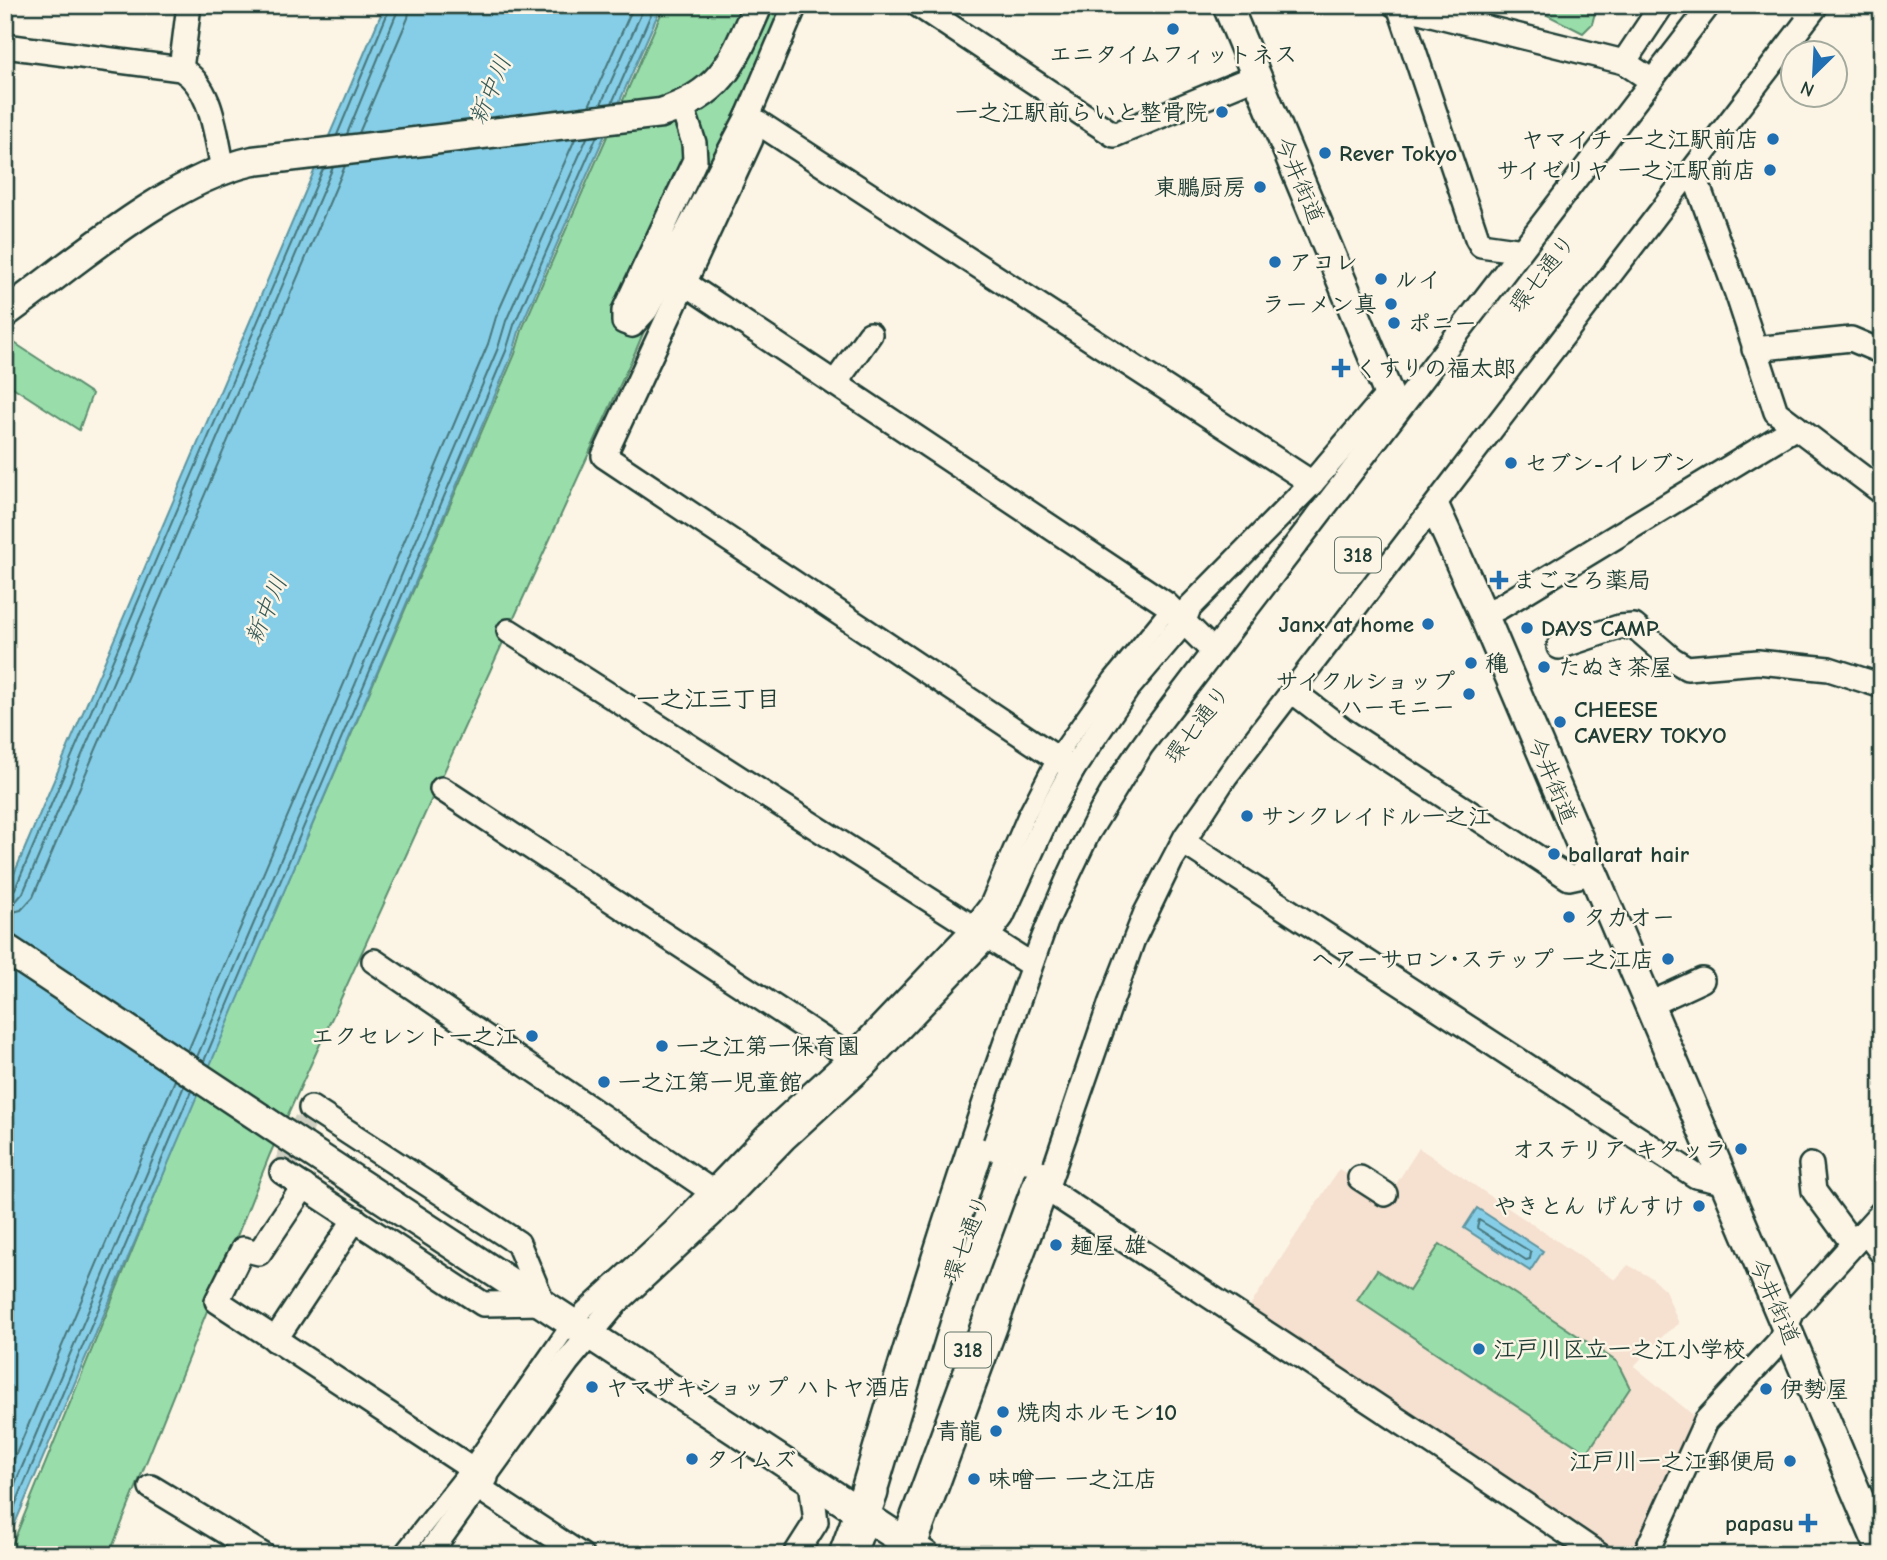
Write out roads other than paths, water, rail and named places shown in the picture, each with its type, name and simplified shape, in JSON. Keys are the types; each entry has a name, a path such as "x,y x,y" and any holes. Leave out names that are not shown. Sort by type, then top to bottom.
{"main road":[{"path":"862,1514 917,1325 1038,969 1068,894 1102,823 1152,744 1218,656 1394,406 1530,252 1719,5"},
{"name":"環七通り","path":"913,1551 1023,1162 1075,934 1115,849 1159,775 1748,5"},
{"name":"環七通り","path":"847,1555 862,1514 1023,1162 1098,944 1159,820 1217,737 1780,5"},
{"path":"1023,1162 1127,938 1177,838 1221,772 1809,5"}],"street":[{"path":"181,69 189,5"},
{"path":"5,313 162,200 223,168 253,161 671,110 702,96 720,80 758,5"},
{"path":"671,110 694,143 695,160 624,311 624,322 632,325 646,310 748,116 795,5"},
{"path":"918,5 1114,135 1257,76"},
{"name":"今井街道","path":"1227,5 1431,501 1483,614 1882,1553"},
{"path":"1624,62 1662,5"},
{"path":"1397,6 1624,62 1658,85"},
{"path":"1397,6 1477,238 1481,245 1530,252"},
{"path":"5,46 181,69 194,77 204,91 223,168"},
{"path":"748,116 751,139 682,282 604,456 1064,764"},
{"path":"748,116 1312,483"},
{"path":"1689,161 1776,412 1882,492"},
{"path":"682,282 1176,616 1218,656"},
{"path":"835,383 870,334"},
{"path":"1754,349 1851,338 1882,352"},
{"path":"428,1555 579,1326 616,1303 718,1196 784,1139 978,933 1002,916 1049,813 1064,764 1126,689 1176,616 1189,608 1312,483 1394,406"},
{"path":"1483,614 1500,607 1796,427"},
{"path":"1559,647 1619,626 1634,626 1687,668 1758,662 1829,669 1882,686"},
{"path":"509,631 604,689 978,933 1038,969"},
{"path":"1287,687 1342,729 1569,878 1592,873"},
{"path":"442,789 856,1061"},
{"path":"1177,838 1696,1176 1723,1182"},
{"path":"5,948 579,1326 862,1514 913,1551"},
{"path":"374,961 718,1196"},
{"path":"1648,1004 1702,980"},
{"path":"311,1108 518,1243 543,1303"},
{"path":"1023,1162 1213,1301 1358,1391 1599,1555"},
{"path":"1811,1165 1814,1191 1859,1238 1882,1253"},
{"path":"282,1171 483,1304 543,1303"},
{"path":"1360,1178 1385,1194"},
{"path":"304,1186 259,1253 243,1249 218,1301 478,1478 581,1555"},
{"path":"1645,1555 1706,1420 1776,1345 1793,1311 1882,1212"},
{"path":"275,1340 355,1219"},
{"path":"401,1555 478,1478"},
{"path":"795,1555 816,1522 811,1481"},
{"path":"151,1487 262,1555"}],"water":[{"name":"新中川","path":"385,5 662,5 520,328 513,353 5,1547 5,895"},
{"path":"1477,1208 1543,1251 1530,1271 1464,1228"}],"tunnel":[{"path":"282,1172 311,1108"}],"place":[{"name":"エニタイムフィットネス","path":"1173,29"},
{"name":"一之江駅前らいと整骨院","path":"1222,112"},
{"name":"ヤマイチ 一之江駅前店","path":"1773,139"},
{"name":"Rever Tokyo","path":"1325,153"},
{"name":"サイゼリヤ 一之江駅前店","path":"1770,170"},
{"name":"東鵬厨房","path":"1260,187"},
{"name":"アコレ","path":"1275,262"},
{"name":"ルイ","path":"1381,279"},
{"name":"ラーメン真","path":"1391,304"},
{"name":"ポニー","path":"1394,323"},
{"name":"くすりの福太郎","path":"1341,368"},
{"name":"セブン-イレブン","path":"1511,463"},
{"name":"まごころ薬局","path":"1499,580"},
{"name":"Janx at home","path":"1428,624"},
{"name":"DAYS CAMP","path":"1527,628"},
{"name":"穐","path":"1471,663"},
{"name":"たぬき茶屋","path":"1544,667"},
{"name":"サイクルショップ ハーモニー","path":"1469,694"},
{"name":"CHEESE CAVERY TOKYO","path":"1560,722"},
{"name":"サンクレイドル一之江","path":"1247,816"},
{"name":"ballarat hair","path":"1554,854"},
{"name":"タカオー","path":"1569,917"},
{"name":"ヘアーサロン･ステップ 一之江店","path":"1668,959"},
{"name":"エクセレント一之江","path":"532,1036"},
{"name":"一之江第一保育園","path":"662,1046"},
{"name":"一之江第一児童館","path":"604,1082"},
{"name":"オステリア キタッラ","path":"1741,1149"},
{"name":"やきとん げんすけ","path":"1699,1206"},
{"name":"麺屋 雄","path":"1056,1245"},
{"name":"江戸川区立一之江小学校","path":"1479,1349"},
{"name":"ヤマザキショップ ハトヤ酒店","path":"592,1387"},
{"name":"伊勢屋","path":"1766,1389"},
{"name":"焼肉ホルモン10","path":"1003,1412"},
{"name":"青龍","path":"996,1431"},
{"name":"タイムズ","path":"692,1459"},
{"name":"江戸川一之江郵便局","path":"1790,1461"},
{"name":"味噌一 一之江店","path":"974,1479"},
{"name":"papasu","path":"1808,1523"}],"district":[{"name":"一之江三丁目","path":"708,699"}]}
